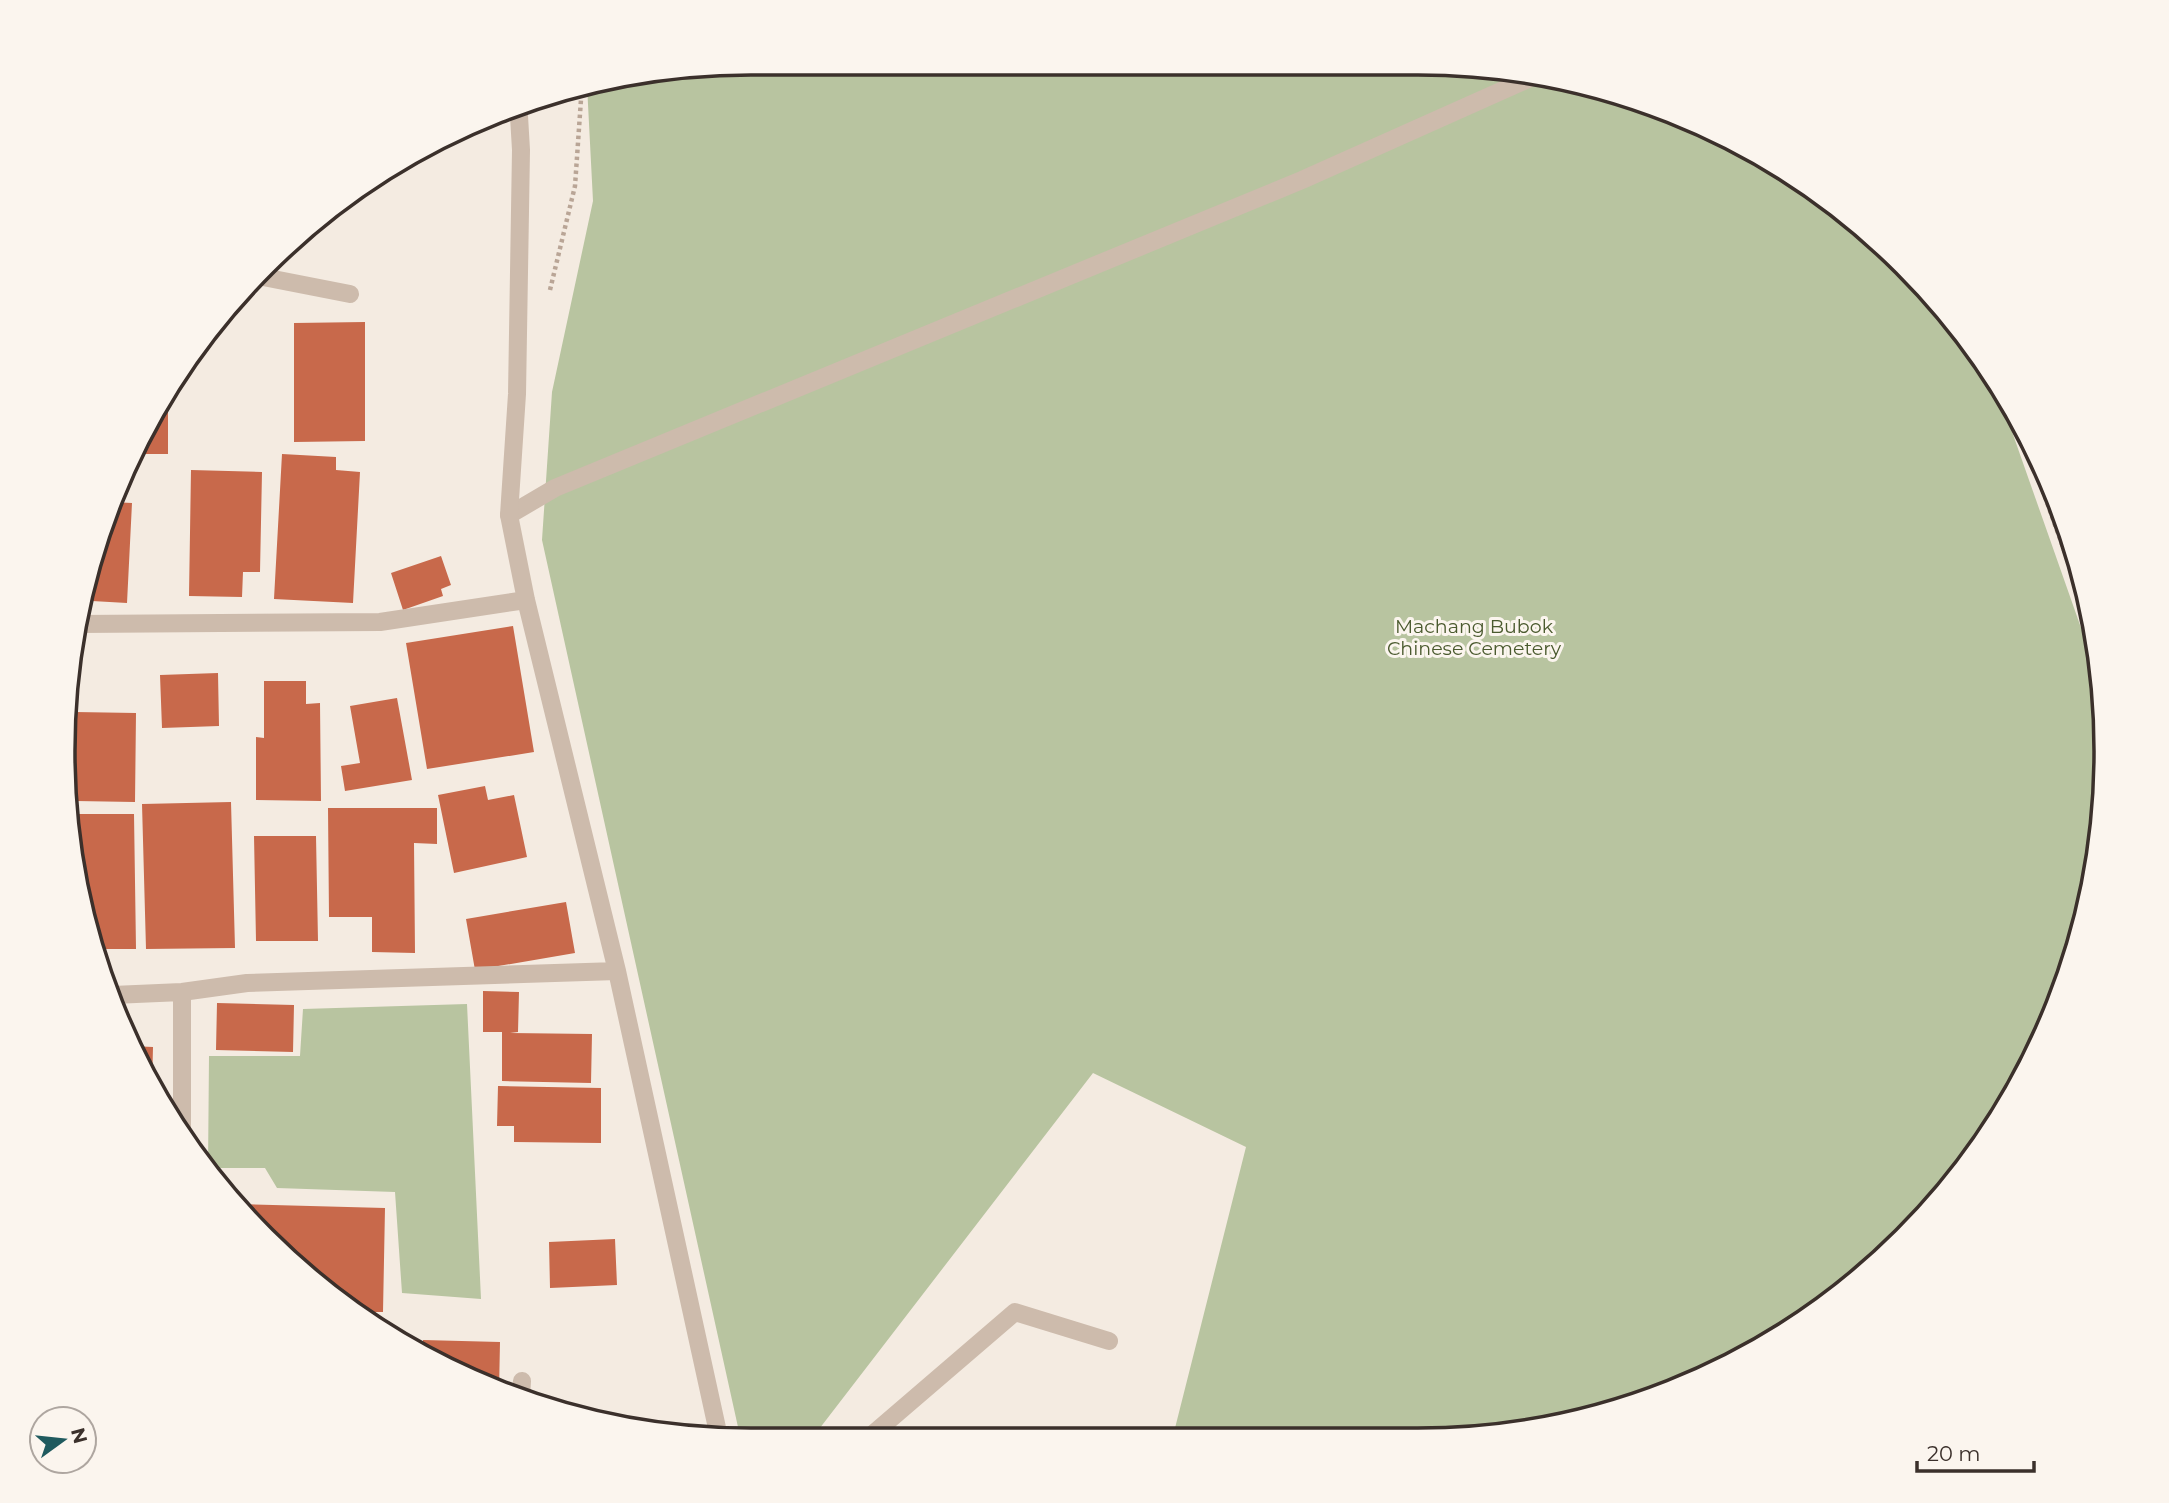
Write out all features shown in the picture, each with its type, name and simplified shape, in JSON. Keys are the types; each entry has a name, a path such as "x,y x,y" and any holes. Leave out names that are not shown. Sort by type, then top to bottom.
{"street":[{"path":"509,515 555,488 1302,180 1519,83"},
{"path":"519,117 521,150 517,394 509,515 526,600 617,971 717,1426"},
{"path":"268,278 350,294"},
{"path":"87,624 380,622 526,600"},
{"path":"121,995 182,992 247,983 617,971"},
{"path":"182,992 182,1116"},
{"path":"880,1428 1015,1312 1109,1341"}],"path":[{"path":"548,299 575,186 581,97"}],"green space":[{"name":"Machang Bubok Chinese Cemetery","path":"752,75 1417,75 1506,81 1593,98 1635,111 1717,145 1793,189 1829,215 1896,273 1954,340 1980,376 2010,426 2083,635 2094,752 2088,840 2081,883 2071,927 2042,1010 2024,1051 1980,1127 1954,1163 1896,1230 1829,1288 1793,1314 1717,1358 1635,1392 1549,1415 1462,1426 1175,1428 1246,1147 1093,1073 820,1428 738,1427 542,540 552,392 593,201 588,95 663,81"},
{"path":"467,1004 481,1299 402,1293 395,1192 277,1188 265,1168 219,1168 208,1153 209,1056 300,1056 303,1009"}],"building":[{"path":"365,322 365,441 294,442 294,323"},
{"path":"168,410 168,454 144,454"},
{"path":"282,454 336,457 336,470 360,472 353,603 274,599"},
{"path":"191,470 262,472 260,572 243,572 242,597 189,596"},
{"path":"123,503 132,503 127,603 92,601 111,534"},
{"path":"441,556 451,585 441,589 443,596 403,610 391,573"},
{"path":"513,626 534,752 427,769 406,643"},
{"path":"218,673 219,726 162,728 160,675"},
{"path":"264,681 306,681 306,704 320,703 321,801 256,800 256,737 264,738"},
{"path":"397,698 412,780 345,791 341,766 360,763 350,706"},
{"path":"77,712 136,713 135,802 77,801"},
{"path":"485,786 488,800 514,795 527,857 454,873 438,795"},
{"path":"231,802 235,948 146,949 142,804"},
{"path":"328,808 437,808 437,844 414,843 415,953 372,952 372,917 329,917"},
{"path":"79,814 134,814 136,949 105,949 88,883"},
{"path":"254,836 316,836 318,941 256,941"},
{"path":"566,902 575,953 475,970 466,919"},
{"path":"483,991 519,992 518,1032 510,1033 592,1034 591,1083 502,1081 502,1032 483,1032"},
{"path":"217,1003 294,1005 293,1052 216,1050"},
{"path":"143,1047 153,1047 153,1065"},
{"path":"498,1086 601,1088 601,1143 514,1142 514,1126 497,1126"},
{"path":"250,1204 385,1208 383,1312 373,1312 340,1288 273,1230"},
{"path":"615,1239 617,1285 550,1288 549,1242"},
{"path":"423,1340 500,1342 499,1378 452,1358"}]}
